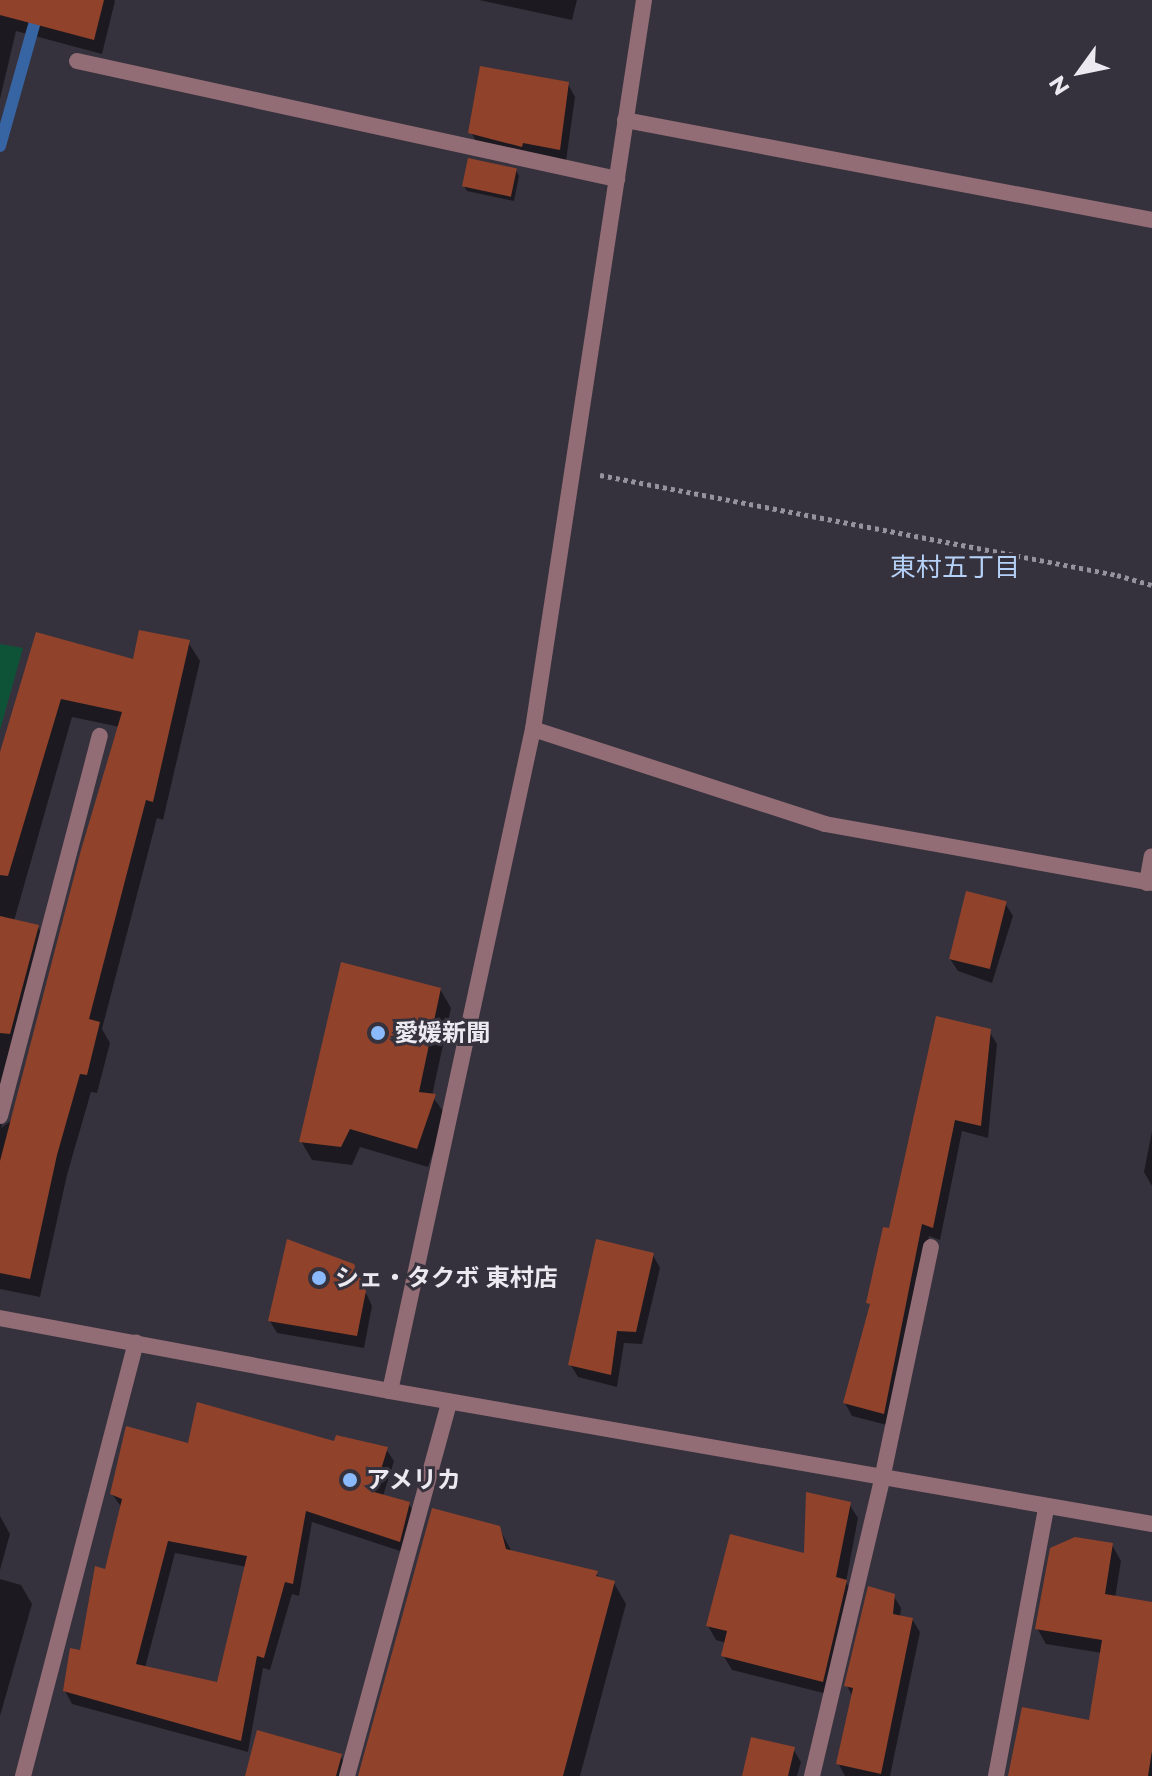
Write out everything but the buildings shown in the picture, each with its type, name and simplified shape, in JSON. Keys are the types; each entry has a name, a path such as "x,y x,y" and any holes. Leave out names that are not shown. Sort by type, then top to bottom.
{"street":[{"path":"390,1391 533,729 644,0"},
{"path":"77,61 617,179"},
{"path":"625,120 1152,220"},
{"path":"533,729 825,824 1149,883 1152,856"},
{"path":"0,1116 100,736"},
{"path":"812,1776 882,1479 931,1247"},
{"path":"0,1318 449,1402 1152,1524"},
{"path":"23,1776 136,1343"},
{"path":"347,1776 449,1402"},
{"path":"996,1776 1046,1508"}],"path":[{"path":"572,469 1117,575 1152,585"}],"green space":[{"path":"0,644 23,648 0,730"}],"waterway":[{"path":"0,146 41,0"}],"place":[{"name":"愛媛新聞","path":"378,1033"},
{"name":"シェ・タクボ 東村店","path":"319,1278"},
{"name":"アメリカ","path":"350,1480"}],"district":[{"name":"東村五丁目","path":"955,568"}]}
